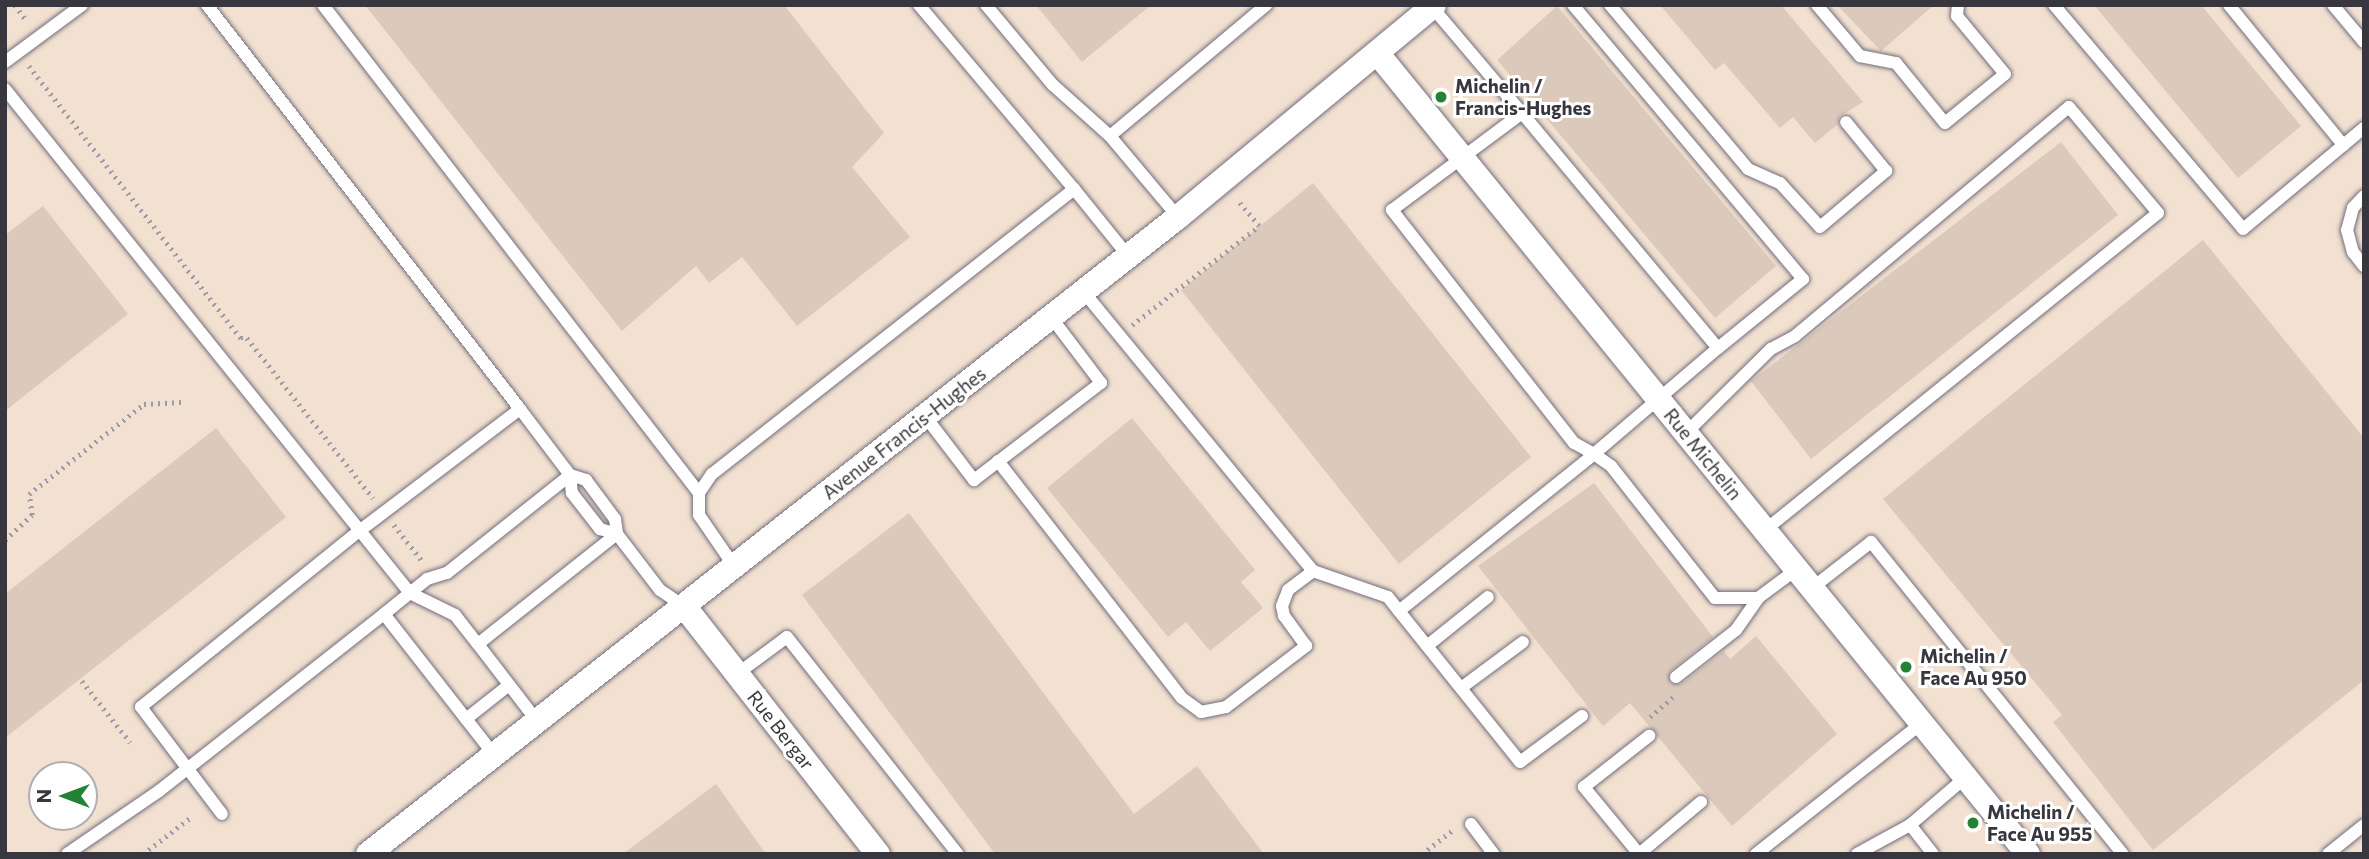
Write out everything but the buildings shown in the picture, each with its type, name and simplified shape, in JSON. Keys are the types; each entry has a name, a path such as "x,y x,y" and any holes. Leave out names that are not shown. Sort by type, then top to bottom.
{"street":[{"name":"Avenue Francis-Hughes","path":"368,854 1178,217 1433,6"},
{"name":"Rue Michelin","path":"1378,54 2028,854"},
{"name":"Rue Bergar","path":"684,606 878,854"}],"lane":[{"path":"5,62 82,5"},
{"path":"206,5 570,475 586,480 615,519 617,534 660,590 684,606"},
{"path":"323,5 699,493 701,522 734,566"},
{"path":"919,5 1128,256"},
{"path":"986,5 1053,85 1111,136 1178,217"},
{"path":"1111,136 1266,5"},
{"path":"1399,611 1660,400 1718,348 1803,279 1573,5"},
{"path":"1610,5 1748,170 1780,183 1820,227 1886,171 1846,122"},
{"path":"1817,5 1860,56 1896,63 1945,123 2005,74 1957,16 1958,5"},
{"path":"2054,5 2242,229 2364,128"},
{"path":"2229,5 2343,145"},
{"path":"2333,5 2364,42"},
{"path":"1433,6 1718,348"},
{"path":"5,89 410,593 455,615 537,721"},
{"path":"1686,433 1771,349 1795,336 2068,107 2158,213 1765,530"},
{"path":"1522,113 1482,146 1460,155 1392,210 1574,443 1611,466 1715,598 1758,598 1804,579 1871,542 2115,851"},
{"path":"699,493 712,474 1074,189"},
{"path":"2364,196 2353,208 2347,230 2353,252 2364,265"},
{"path":"1083,291 1313,571 1388,597 1520,762 1582,716"},
{"path":"925,416 974,480 1101,383 1051,317"},
{"path":"222,814 141,707 359,531 520,409"},
{"path":"998,461 1195,710 1220,710 1306,646 1284,616 1282,606 1288,590 1313,571"},
{"path":"67,854 187,769 410,593 434,577 447,573 570,475"},
{"path":"478,644 617,534"},
{"path":"1427,646 1488,597"},
{"path":"1676,677 1737,630 1758,598"},
{"path":"384,614 494,755"},
{"path":"737,674 787,637 958,854"},
{"path":"1461,688 1522,642"},
{"path":"466,719 509,685"},
{"path":"1756,854 1922,723"},
{"path":"1644,739 1584,787 1639,854 1701,802"},
{"path":"1857,854 1910,825 1966,777"},
{"path":"1471,824 1494,854"},
{"path":"1910,825 1933,854"},
{"path":"2328,854 2364,825"},
{"path":"1879,842 1888,854"}],"path":[{"path":"15,5 34,30 15,45 20,53 241,338 247,338 434,577"},
{"path":"1119,335 1258,226 1239,202"},
{"path":"5,540 32,515 29,494 144,404 181,402"},
{"path":"1644,739 1637,728 1675,697 1676,677"},
{"path":"82,681 130,742"},
{"path":"143,854 190,818"},
{"path":"1422,854 1454,828 1471,824"}],"shaded area":[{"path":"5,5 2364,5 2364,854 5,854"}],"place":[{"name":"Michelin / Francis-Hughes","path":"1441,97"},
{"name":"Michelin / Face Au 950","path":"1906,667"},
{"name":"Michelin / Face Au 955","path":"1973,823"}]}
